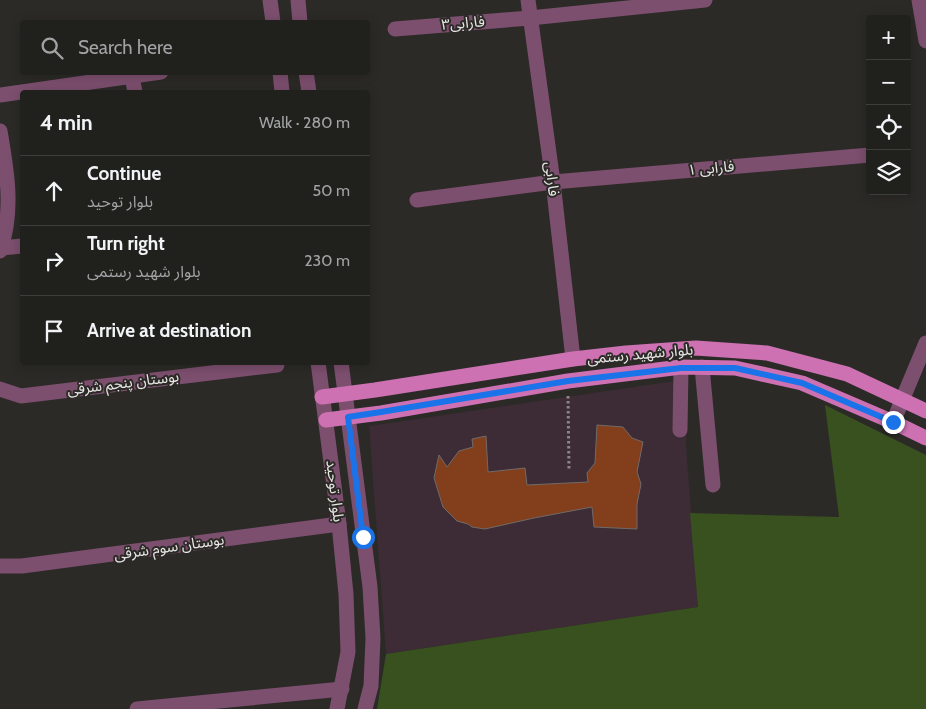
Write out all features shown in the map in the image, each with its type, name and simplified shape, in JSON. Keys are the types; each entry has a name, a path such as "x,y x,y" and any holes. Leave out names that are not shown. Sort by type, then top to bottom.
{"main road":[{"name":"بلوار شهید رستمی","path":"322,397 573,359 696,348 767,353 847,374 926,412"},
{"name":"بلوار شهید رستمی","path":"326,420 568,381 681,368 735,368 802,383 926,438"},
{"path":"375,390 369,396 367,402 371,407 381,412"}],"street":[{"path":"270,0 273,20"},
{"path":"298,0 300,20"},
{"name":"فارابی","path":"528,0 553,182 573,359"},
{"name":"فارابی۳","path":"395,29 530,18 706,0"},
{"path":"920,0 926,42"},
{"path":"37,90 144,75"},
{"path":"280,75 282,90"},
{"path":"306,75 309,90"},
{"path":"132,77 135,90"},
{"path":"0,95 20,92"},
{"path":"0,131 7,171 4,186 8,200 6,230 0,250 20,246"},
{"name":"فارابی ۱","path":"417,200 553,182 866,155"},
{"path":"893,422 926,343"},
{"name":"بوستان پنجم شرقی","path":"0,389 21,396 277,365"},
{"name":"بلوار توحید","path":"318,365 346,594 348,652 337,709"},
{"name":"بلوار توحید","path":"341,365 370,587 372,638 370,686 365,709"},
{"path":"680,430 681,368"},
{"path":"702,368 713,485"},
{"name":"بوستان سوم شرقی","path":"0,566 22,566 339,524"},
{"path":"137,709 342,689"}],"path":[{"path":"568,381 569,470"}],"shaded area":[{"path":"688,379 686,445 698,607 386,654 369,426"}],"green space":[{"path":"825,405 926,455 926,709 377,709 386,654 698,607 690,513 839,517"}],"building":[{"path":"597,425 623,427 632,438 643,442 637,472 641,484 637,504 637,529 594,527 592,507 485,529 472,527 457,521 443,507 434,478 439,455 447,467 459,451 473,447 472,439 486,436 488,472 525,468 527,485 588,482 587,473 595,463"}],"route":[{"path":"363,537 348,417 568,381 681,368 735,368 802,383 893,422"}]}
